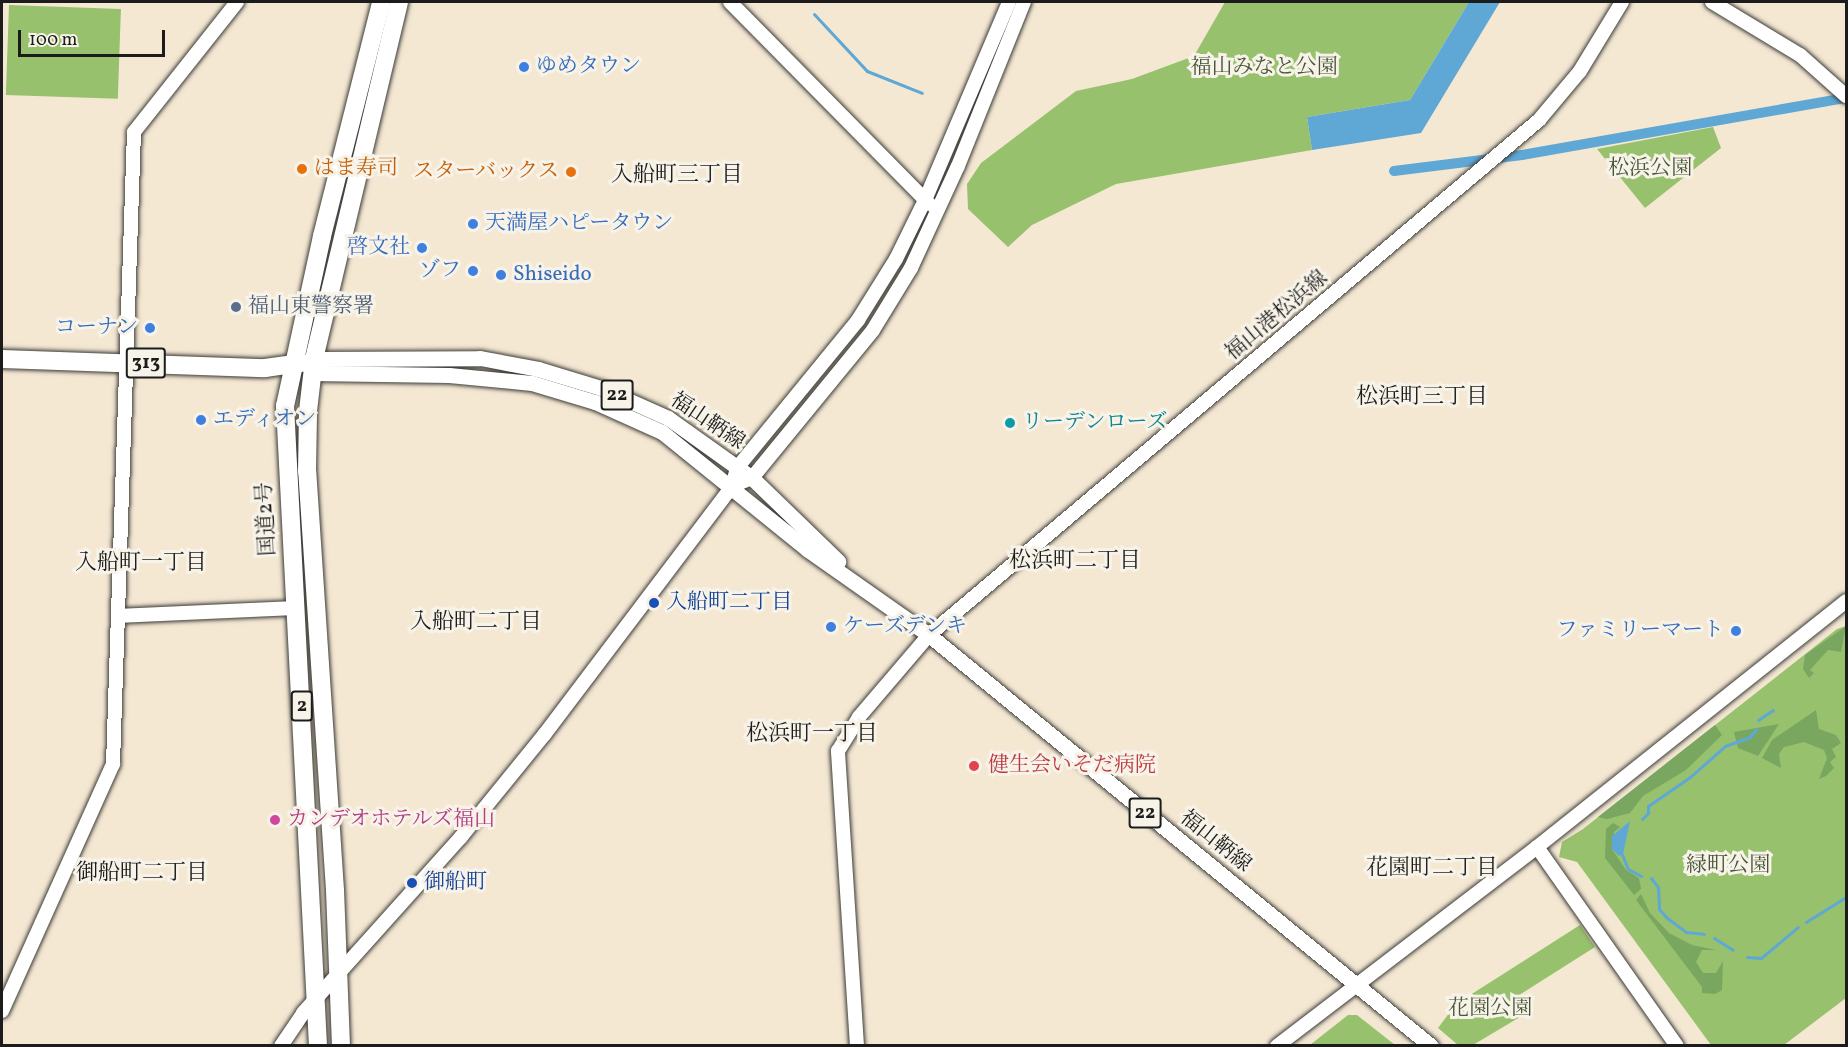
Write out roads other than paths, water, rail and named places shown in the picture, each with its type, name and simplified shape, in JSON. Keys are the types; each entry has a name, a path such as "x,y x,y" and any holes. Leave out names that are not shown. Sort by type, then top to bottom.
{"highway":[{"name":"国道2号","path":"318,1046 285,406 291,367 381,2"},
{"name":"国道2号","path":"341,1046 336,975 335,879 307,471 313,366 399,2"},
{"name":"313","path":"2,359 313,366"}],"main road":[{"name":"福山鞆線","path":"313,366 480,358 538,369 601,388 668,418 752,478 859,583"},
{"name":"福山鞆線","path":"313,366 532,383 595,402 662,432 732,486 808,550 859,583 929,635 1431,1046"}],"street":[{"path":"2,1011 113,764 124,362 134,132 237,2"},
{"path":"730,2 926,200 936,213"},
{"path":"281,1046 336,975 461,837 544,735 732,486 737,468 858,320 896,259 926,200 1009,2"},
{"path":"732,486 752,478 873,330 911,268 1023,2"},
{"name":"福山港松浜線","path":"857,1046 838,751 859,717 929,635 1539,120 1581,71 1622,2"},
{"path":"1712,2 1800,54 1846,96"},
{"path":"1277,1046 1537,847 1846,601"},
{"path":"118,616 294,608"},
{"path":"1537,847 1677,1046"}],"water":[{"path":"1469,2 1500,2 1421,133 1312,150 1307,117 1410,100"},
{"path":"1630,821 1623,854 1619,856 1612,849 1612,836"}],"waterway":[{"path":"814,14 867,71 922,93"},
{"path":"1394,171 1522,155 1846,98"},
{"path":"1758,720 1773,710"},
{"path":"1642,819 1648,813 1648,806 1690,777 1725,746 1750,737 1756,729"},
{"path":"1621,852 1628,869 1641,876"},
{"path":"1651,878 1658,887 1659,909 1667,918 1686,932 1704,934"},
{"path":"1806,922 1846,897"},
{"path":"1747,957 1761,958 1798,927"},
{"path":"1714,938 1733,950"}],"place":[{"name":"ゆめタウン","path":"524,67"},
{"name":"はま寿司","path":"302,169"},
{"name":"スターバックス","path":"571,172"},
{"name":"天満屋ハピータウン","path":"473,224"},
{"name":"啓文社","path":"422,248"},
{"name":"ゾフ","path":"473,271"},
{"name":"Shiseido","path":"501,275"},
{"name":"福山東警察署","path":"236,307"},
{"name":"コーナン","path":"150,328"},
{"name":"エディオン","path":"201,420"},
{"name":"リーデンローズ","path":"1010,423"},
{"name":"入船町二丁目","path":"654,603"},
{"name":"ケーズデンキ","path":"831,627"},
{"name":"ファミリーマート","path":"1736,631"},
{"name":"健生会いそだ病院","path":"974,766"},
{"name":"カンデオホテルズ福山","path":"275,820"},
{"name":"御船町","path":"412,883"}],"district":[{"name":"入船町三丁目","path":"677,176"},
{"name":"松浜町三丁目","path":"1422,398"},
{"name":"松浜町二丁目","path":"1075,562"},
{"name":"入船町一丁目","path":"141,564"},
{"name":"入船町二丁目","path":"476,623"},
{"name":"松浜町一丁目","path":"812,735"},
{"name":"花園町二丁目","path":"1432,869"},
{"name":"御船町二丁目","path":"142,874"}],"park label":[{"name":"福山みなと公園","path":"1264,68"},
{"name":"松浜公園","path":"1650,169"},
{"name":"緑町公園","path":"1728,866"},
{"name":"花園公園","path":"1490,1009"}]}
